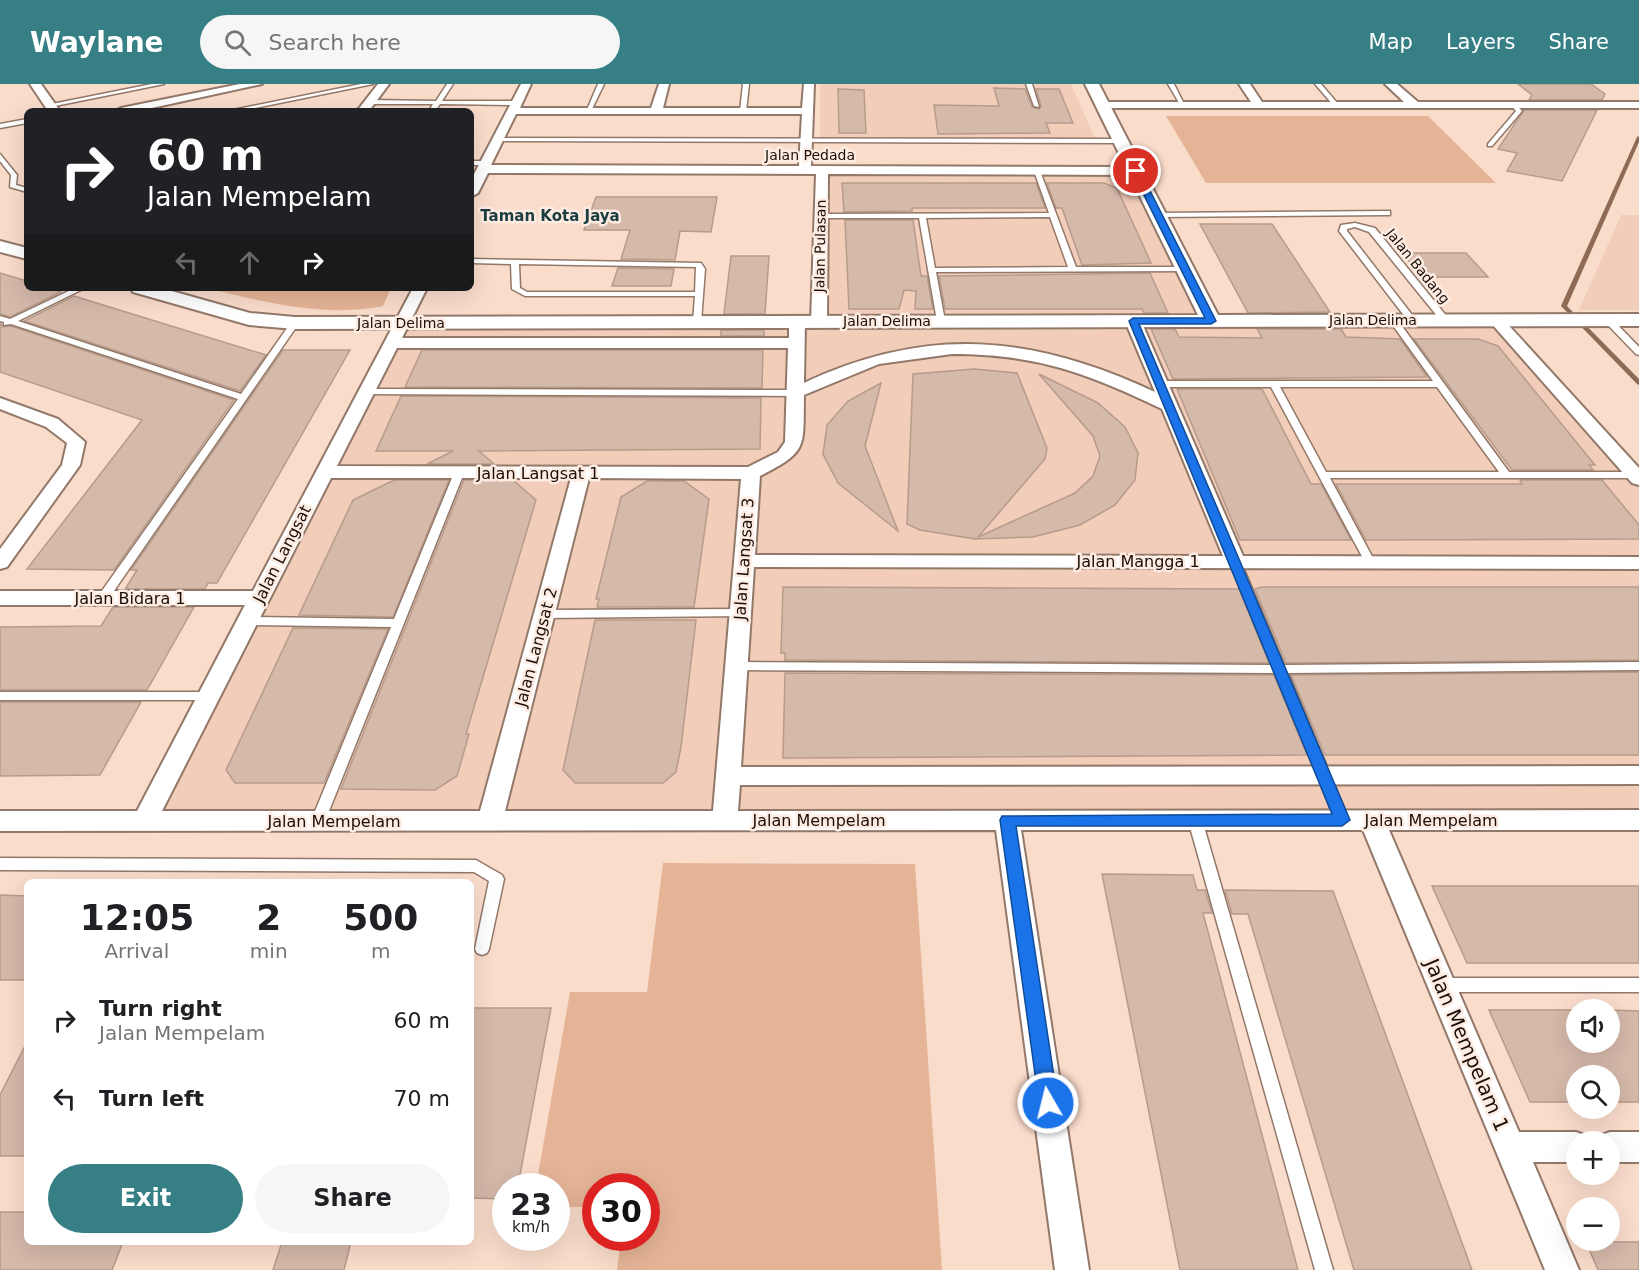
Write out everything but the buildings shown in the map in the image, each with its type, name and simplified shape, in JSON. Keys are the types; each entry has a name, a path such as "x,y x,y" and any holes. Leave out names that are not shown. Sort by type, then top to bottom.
{"street":[{"path":"36,85 52,84"},
{"path":"136,108 257,84"},
{"path":"366,107 384,84"},
{"path":"474,187 526,84"},
{"path":"656,111 664,84"},
{"path":"805,170 809,84"},
{"path":"1092,84 1211,321"},
{"path":"1244,84 1259,105"},
{"path":"1390,84 1415,105"},
{"path":"36,85 52,108"},
{"path":"1103,105 1639,105"},
{"path":"514,107 588,111 808,111"},
{"name":"Jalan Pedada","path":"485,166 822,171 1136,171"},
{"name":"Jalan Pulasan","path":"819,322 822,171"},
{"path":"0,246 24,253"},
{"name":"Jalan Delima","path":"151,291 249,319 295,323 1639,320"},
{"name":"Jalan Langsat","path":"144,821 418,291"},
{"path":"1496,320 1637,477"},
{"path":"1133,321 1236,562"},
{"path":"751,473 785,456 794,442 797,322"},
{"name":"Jalan Delima","path":"392,343 796,343"},
{"path":"795,393 875,360 908,353 973,349 1039,356 1080,367 1170,406"},
{"path":"0,403 52,423 76,442 71,465 0,563"},
{"name":"Jalan Langsat 1","path":"325,472 751,473"},
{"name":"Jalan Langsat 3","path":"725,820 751,473"},
{"name":"Jalan Langsat 2","path":"490,821 581,474"},
{"name":"Jalan Mangga 1","path":"744,561 1639,563"},
{"name":"Jalan Bidara 1","path":"0,598 260,598"},
{"path":"729,776 1639,775"},
{"name":"Jalan Mempelam","path":"0,821 1639,819"},
{"path":"1007,820 1072,1270"},
{"name":"Jalan Mempelam 1","path":"1372,820 1562,1270"},
{"path":"1510,1147 1566,1147"},
{"path":"1620,1147 1639,1148"}],"lane":[{"path":"52,108 161,84"},
{"path":"246,108 370,84"},
{"path":"434,108 450,84"},
{"path":"588,111 601,84"},
{"path":"743,111 746,84"},
{"path":"1029,84 1037,106"},
{"path":"1171,84 1184,105"},
{"path":"1318,84 1336,105"},
{"path":"366,107 438,102 514,107"},
{"path":"1490,145 1519,111 1514,105"},
{"path":"0,126 24,122"},
{"path":"499,140 1120,141"},
{"path":"0,156 14,175 12,186"},
{"path":"474,164 485,166"},
{"path":"1037,171 1073,270"},
{"path":"0,188 24,183"},
{"path":"12,186 24,189"},
{"path":"1158,215 1388,213"},
{"path":"922,215 941,321"},
{"path":"820,216 1053,215"},
{"name":"Jalan Badang","path":"1402,320 1343,231 1344,226 1355,225 1372,230 1445,320"},
{"path":"474,261 688,263 701,269 697,322"},
{"path":"514,262 516,289 525,294 698,294"},
{"path":"932,270 1185,269"},
{"path":"0,326 75,291"},
{"path":"0,318 242,397"},
{"path":"1402,320 1440,384 1506,475"},
{"path":"1603,320 1639,352"},
{"path":"103,598 295,323"},
{"path":"1160,384 1440,384"},
{"path":"1274,384 1370,562"},
{"path":"366,392 795,393"},
{"path":"318,821 459,473"},
{"path":"1323,475 1637,477"},
{"path":"1236,562 1342,820"},
{"path":"544,614 740,613"},
{"path":"247,621 398,623"},
{"path":"737,666 1280,669 1639,666"},
{"path":"0,696 207,696"},
{"path":"1196,820 1324,1270"},
{"path":"0,864 476,866 497,879 482,949"},
{"path":"1442,985 1639,985"}],"shaded area":[{"path":"820,84 1071,84 1095,138 820,137"},
{"path":"1166,116 1428,116 1496,183 1206,183"},
{"path":"816,168 1145,169 1220,315 1500,314 1639,469 1639,830 126,831 399,316 811,316"},
{"path":"1621,215 1639,215 1639,310 1579,310"},
{"path":"219,291 390,291 383,306 361,309 294,307"},
{"path":"663,863 915,864 942,1270 617,1270 619,1251 660,1251 660,1173 582,1173 582,1207 570,1207 570,1173 538,1173 570,992 647,992"}],"waterway":[{"path":"1639,137 1564,306 1639,383"}],"district":[{"name":"Taman Kota Jaya","path":"550,216"}],"route":[{"path":"1048,1103 1007,820 1342,820 1236,562 1133,321 1211,321 1136,171"}]}
